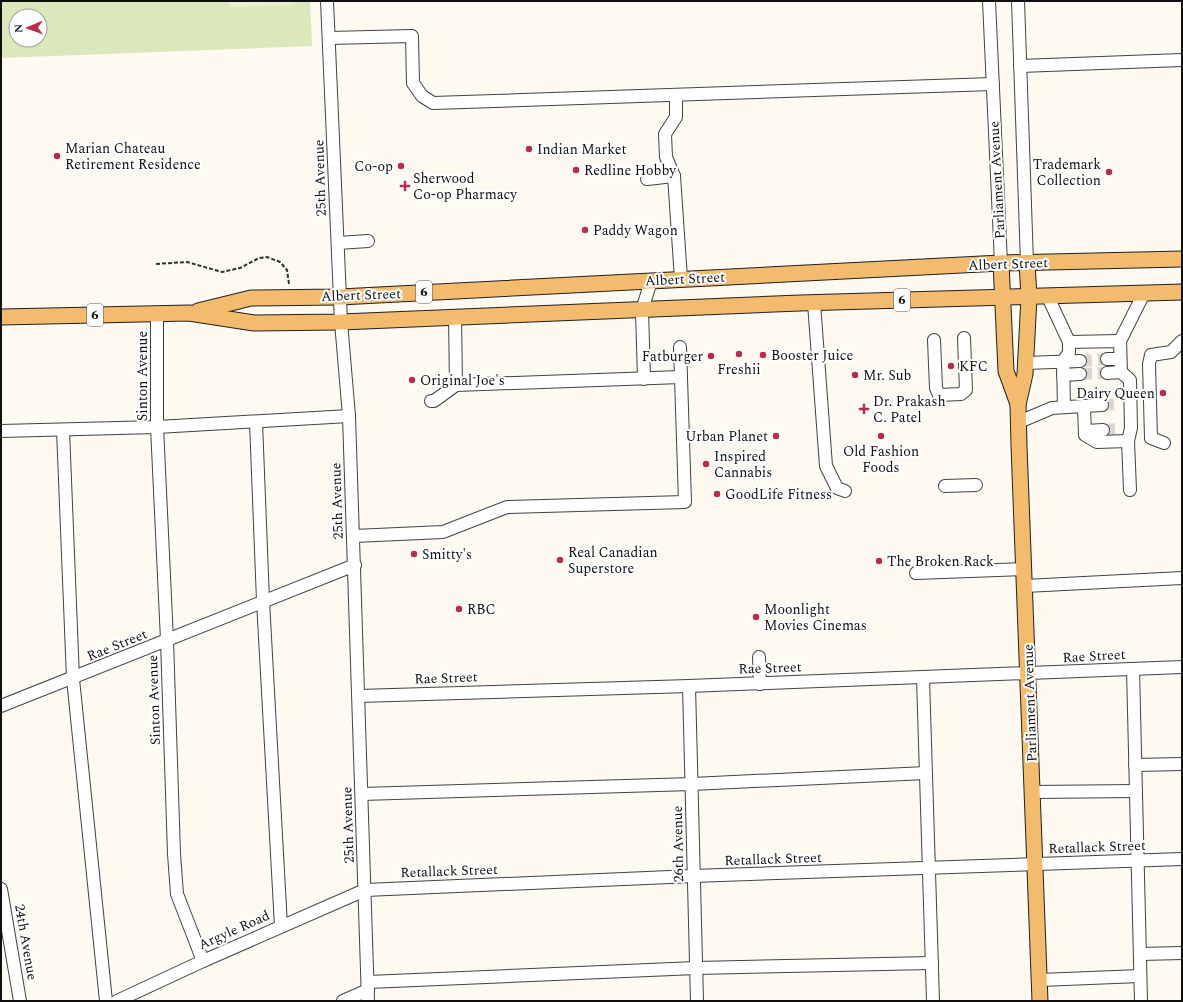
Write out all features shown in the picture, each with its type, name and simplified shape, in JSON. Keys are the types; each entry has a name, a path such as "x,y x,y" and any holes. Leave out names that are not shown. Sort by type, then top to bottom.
{"main road":[{"name":"Albert Street","path":"189,313 251,298 340,297 1001,263 1182,259"},
{"name":"Parliament Avenue","path":"1001,263 1006,370 1018,405 1019,422 1040,1001"},
{"name":"Parliament Avenue","path":"1018,405 1026,374 1029,298 1027,263"},
{"name":"Albert Street","path":"1,318 189,313 254,323 341,322 814,303 1029,298 1182,292"}],"street":[{"name":"25th Avenue","path":"327,1 341,322 349,416 354,536 368,991"},
{"name":"Parliament Avenue","path":"989,1 1001,263"},
{"name":"Parliament Avenue","path":"1018,1 1027,263"},
{"path":"329,38 412,36 413,83 422,96 434,103 993,84"},
{"path":"1020,66 1182,60"},
{"path":"676,95 676,117 665,134 666,157 674,176 681,279"},
{"path":"647,179 674,176"},
{"path":"338,243 368,241"},
{"path":"644,379 642,310 651,281"},
{"path":"1130,490 1125,404 1130,380 1121,372 1120,341 1144,293"},
{"path":"1048,297 1069,342 1069,353 1063,361 1064,407"},
{"path":"814,303 826,466 837,488 845,491"},
{"name":"Sinton Avenue","path":"157,314 157,427 167,640 174,854 177,894 203,961"},
{"path":"454,317 456,385"},
{"path":"934,340 936,388 939,395 961,394 966,390 964,338"},
{"path":"1069,342 1120,341"},
{"path":"1164,443 1151,438 1148,364 1151,355 1171,352 1182,341"},
{"path":"354,536 443,532 507,508 685,502 680,347"},
{"path":"1106,359 1120,359"},
{"path":"1026,362 1080,361"},
{"path":"1107,373 1121,372"},
{"path":"1063,375 1080,374"},
{"path":"431,401 434,401 456,385 681,377"},
{"path":"1019,422 1052,408 1102,405"},
{"path":"1084,406 1085,435 1097,442 1128,441"},
{"path":"1,431 157,427 349,416"},
{"path":"256,422 263,601 281,926"},
{"path":"63,430 72,679 106,1001"},
{"path":"1085,430 1103,430"},
{"path":"945,486 976,485"},
{"name":"Rae Street","path":"1,706 355,565"},
{"path":"916,573 1024,569"},
{"path":"1025,586 1182,578"},
{"path":"759,657 760,684"},
{"name":"Rae Street","path":"359,696 760,684 1182,667"},
{"path":"1132,669 1141,1001"},
{"path":"923,678 933,1001"},
{"name":"26th Avenue","path":"689,686 697,1001"},
{"path":"1135,765 1182,764"},
{"path":"362,794 692,784 926,773"},
{"path":"1033,792 1136,791"},
{"name":"Retallack Street","path":"365,890 693,876 1182,860"},
{"name":"24th Avenue","path":"1,889 20,1001"},
{"name":"Argyle Road","path":"117,1001 281,926 365,890"},
{"path":"1140,954 1182,953"},
{"path":"343,1001 368,991 696,968 932,963"},
{"path":"1040,980 1140,976"}],"path":[{"path":"156,264 187,262 222,272 240,268 259,258 271,258 280,262 287,270 289,298"}],"green space":[{"path":"1,1 310,1 312,46 1,58"},
{"path":"229,1 295,1 295,5 229,7"}],"tunnel":[{"path":"1080,361 1107,359"},
{"path":"1080,374 1107,373"},
{"path":"1102,405 1119,404"},
{"path":"1103,430 1120,429"}],"place":[{"name":"Indian Market","path":"529,149"},
{"name":"Marian Chateau Retirement Residence","path":"57,156"},
{"name":"Co-op","path":"401,166"},
{"name":"Redline Hobby","path":"576,170"},
{"name":"Trademark Collection","path":"1109,172"},
{"name":"Sherwood Co-op Pharmacy","path":"405,186"},
{"name":"Paddy Wagon","path":"585,230"},
{"name":"Freshii","path":"739,354"},
{"name":"Booster Juice","path":"763,355"},
{"name":"Fatburger","path":"711,356"},
{"name":"KFC","path":"951,366"},
{"name":"Mr. Sub","path":"855,375"},
{"name":"Original Joe's","path":"412,380"},
{"name":"Dairy Queen","path":"1163,393"},
{"name":"Dr. Prakash C. Patel","path":"864,409"},
{"name":"Urban Planet","path":"776,436"},
{"name":"Old Fashion Foods","path":"881,436"},
{"name":"Inspired Cannabis","path":"706,464"},
{"name":"GoodLife Fitness","path":"717,494"},
{"name":"Smitty's","path":"414,554"},
{"name":"Real Canadian Superstore","path":"560,560"},
{"name":"The Broken Rack","path":"879,561"},
{"name":"RBC","path":"459,609"},
{"name":"Moonlight Movies Cinemas","path":"756,617"}]}
